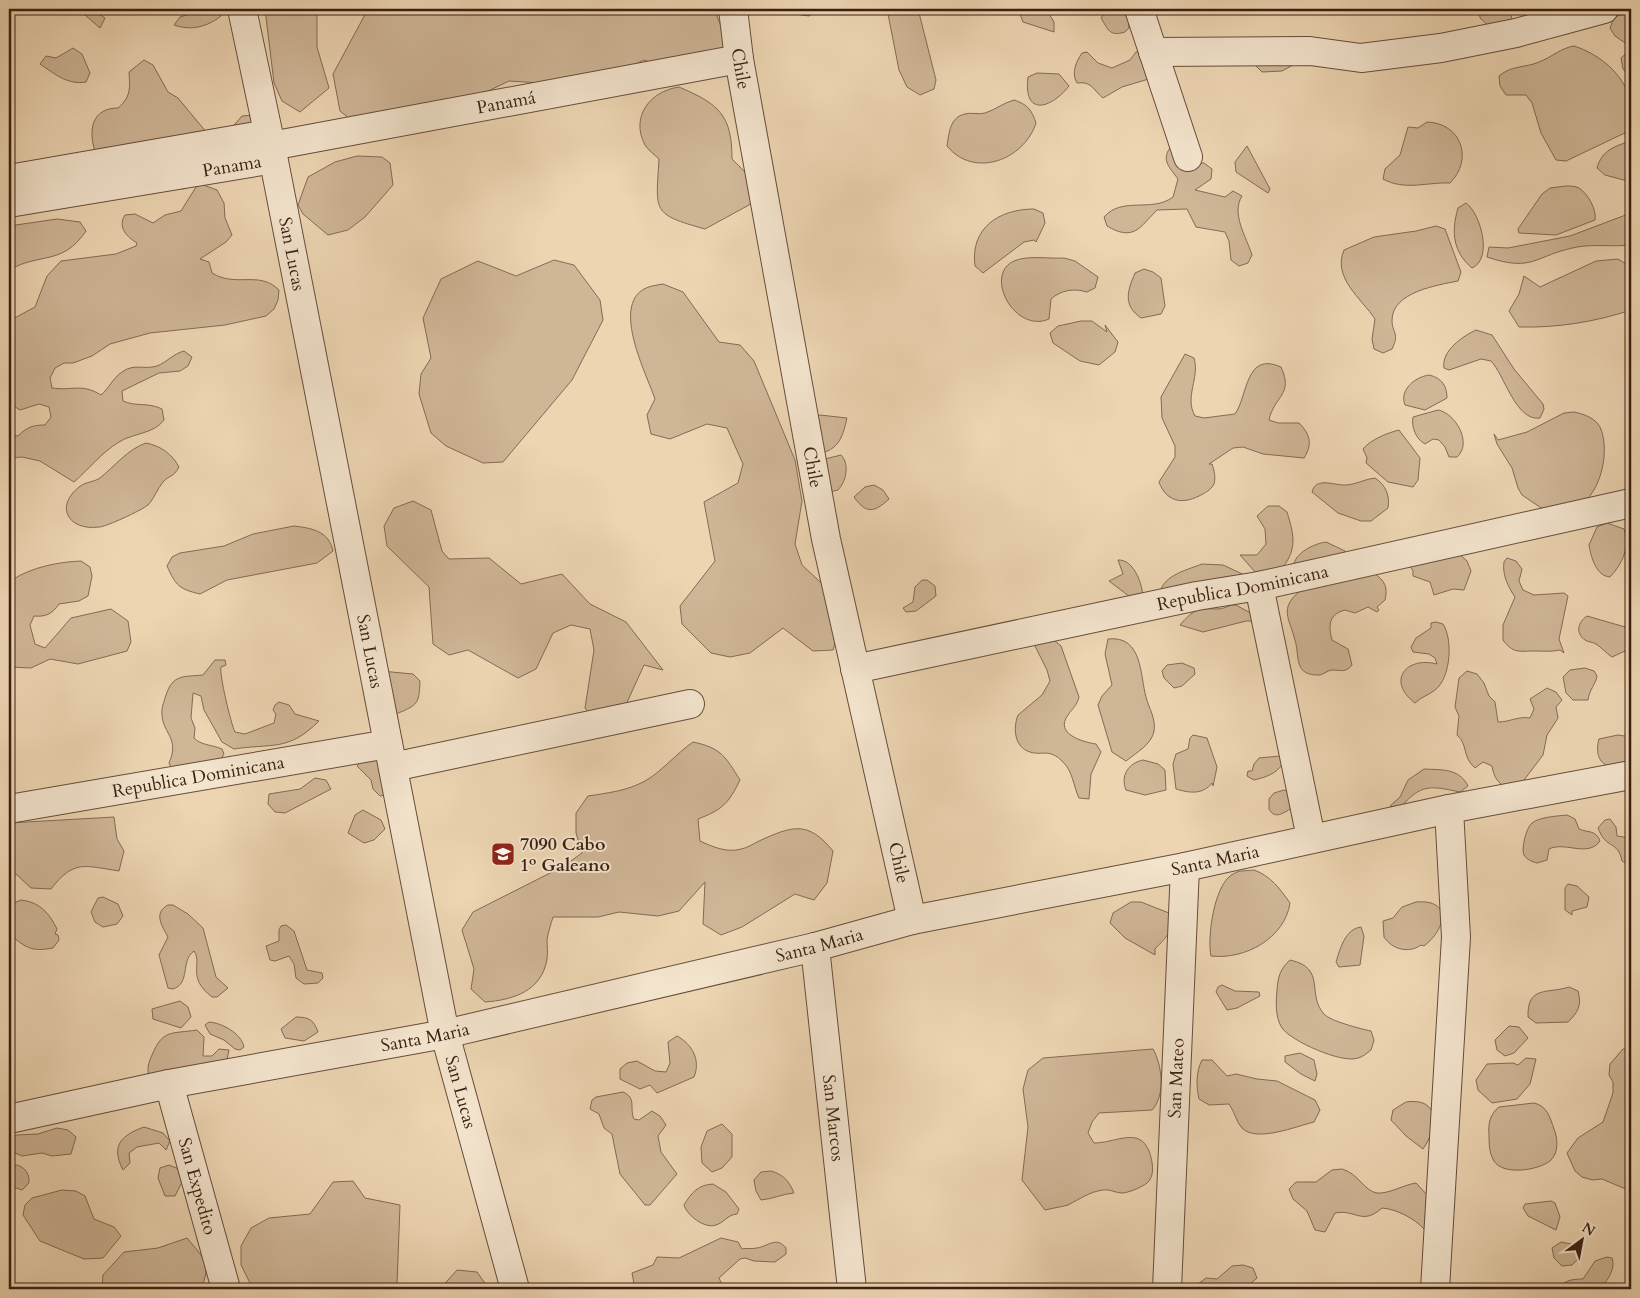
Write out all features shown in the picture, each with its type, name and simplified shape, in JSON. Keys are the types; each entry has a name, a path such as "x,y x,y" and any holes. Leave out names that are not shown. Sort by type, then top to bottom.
{"street":[{"name":"San Lucas","path":"242,9 271,146 445,1034 515,1289"},
{"name":"Chile","path":"733,9 739,59 826,539 912,920"},
{"path":"1138,9 1188,157"},
{"path":"1153,52 1310,51 1361,58 1442,48 1516,33 1604,9"},
{"name":"Panamá","path":"271,146 739,59"},
{"name":"Panama","path":"9,179 256,136 271,146 262,161 9,203"},
{"name":"Republica Dominicana","path":"855,669 1197,596 1259,586 1631,504"},
{"path":"1259,586 1311,838"},
{"name":"Republica Dominicana","path":"9,809 390,755 690,704"},
{"name":"Santa Maria","path":"9,1119 169,1084 445,1034 815,948 912,920 1185,867 1449,809 1631,776"},
{"path":"1435,1289 1456,937 1449,809"},
{"name":"San Mateo","path":"1167,1289 1185,867"},
{"name":"San Marcos","path":"815,948 852,1289"},
{"name":"San Expedito","path":"169,1084 226,1289"}],"shaded area":[{"path":"78,9 91,9 105,18 100,28"},
{"path":"202,9 221,9 221,16 199,27 187,28 174,25 180,17"},
{"path":"265,9 317,9 317,47 329,88 300,112 282,101 274,83"},
{"path":"368,9 714,9 730,48 680,73 644,60 590,86 509,81 455,107 355,123 340,111 333,74"},
{"path":"785,9 819,9 809,16 788,13"},
{"path":"887,9 918,9 936,80 934,89 920,95 907,87 899,70"},
{"path":"1018,9 1046,9 1054,22 1054,32 1023,22"},
{"path":"1479,9 1509,9 1512,19 1510,30 1495,32 1480,18"},
{"path":"1118,10 1128,17 1129,28 1125,32 1112,33 1107,29 1101,18 1105,12"},
{"path":"1623,13 1631,14 1631,47 1615,36 1610,28 1614,18"},
{"path":"1574,46 1603,61 1619,76 1629,95 1631,130 1566,161 1556,160 1541,133 1532,103 1526,95 1506,95 1500,86 1499,76 1514,68 1539,62"},
{"path":"73,48 82,54 90,73 86,82 67,80 40,64 46,56 56,58"},
{"path":"1629,51 1631,52 1631,78 1623,69 1621,58"},
{"path":"1087,52 1098,63 1112,68 1130,60 1136,52 1142,52 1152,78 1122,87 1103,98 1092,87 1086,83 1077,83 1075,79 1074,71 1076,64 1082,53"},
{"path":"1255,55 1295,64 1282,71 1262,72 1255,65"},
{"path":"144,60 153,65 168,92 178,98 212,139 222,139 242,116 253,115 270,124 184,189 153,184 95,151 92,135 92,128 97,116 109,109 118,108 125,100 129,88 129,72"},
{"path":"1037,73 1059,74 1069,86 1062,94 1047,104 1040,105 1034,103 1030,99 1028,77"},
{"path":"679,87 704,99 721,113 726,121 729,132 732,159 747,174 756,197 749,205 705,229 675,219 666,214 661,208 657,190 659,159 646,147 641,135 640,125 646,107 659,94"},
{"path":"1014,100 1028,108 1033,114 1036,123 1030,136 1021,147 1010,155 997,161 971,162 958,156 947,146 951,126 956,118 967,113 985,113"},
{"path":"1427,122 1439,124 1456,135 1462,153 1457,174 1450,183 1400,185 1383,179 1385,169 1400,155 1408,127 1418,128"},
{"path":"1631,141 1631,182 1605,175 1597,168 1606,153 1615,147"},
{"path":"1247,146 1270,189 1268,193 1236,172 1235,162"},
{"path":"1170,148 1180,150 1194,163 1204,163 1212,169 1211,179 1195,190 1225,197 1233,191 1242,196 1238,210 1241,225 1252,255 1248,263 1239,266 1231,260 1229,241 1225,232 1196,227 1187,209 1157,210 1141,227 1130,232 1116,231 1107,226 1104,217 1119,207 1156,204 1165,202 1173,197 1178,179 1166,160 1167,152"},
{"path":"357,156 382,157 390,163 393,185 365,217 348,230 328,235 303,214 298,205 308,177 335,162"},
{"path":"201,184 217,190 224,203 225,218 232,235 226,242 200,259 209,262 212,273 221,277 263,281 271,284 279,290 278,300 274,309 266,316 225,325 150,333 110,344 92,356 73,363 64,363 55,368 50,378 52,388 82,388 101,395 116,377 126,369 157,366 184,351 192,357 188,366 180,371 159,373 122,391 123,401 162,409 164,420 155,428 125,439 113,446 74,482 40,461 22,457 9,458 9,435 18,436 30,427 45,425 51,417 49,407 39,404 20,410 9,403 9,321 35,307 47,276 61,261 116,254 136,246 137,243 124,231 122,224 125,215 135,214 153,223 165,215 181,211 196,187"},
{"path":"1577,187 1586,194 1593,207 1595,220 1556,235 1519,233 1518,229 1542,194 1550,188"},
{"path":"1466,203 1480,226 1483,246 1482,256 1472,268 1457,248 1454,233 1458,208"},
{"path":"1034,209 1043,213 1045,223 1036,242 1034,240 1024,242 983,273 975,266 977,241 982,231 990,223 1009,213"},
{"path":"1631,213 1631,245 1577,247 1525,263 1515,263 1487,257 1489,247 1508,248 1570,236"},
{"path":"57,219 80,222 86,231 77,242 60,254 31,261 9,270 9,226"},
{"path":"1436,226 1445,229 1461,272 1458,281 1428,288 1408,296 1394,310 1392,324 1396,336 1392,349 1383,353 1374,349 1372,339 1375,319 1345,279 1341,260 1344,250 1374,237"},
{"path":"1064,258 1075,261 1098,277 1095,288 1087,292 1068,291 1055,296 1051,299 1049,319 1036,321 1025,318 1015,311 1007,301 1002,289 1002,278 1005,268 1020,259"},
{"path":"1618,259 1631,267 1631,310 1604,318 1576,323 1533,327 1519,327 1509,311 1519,294 1524,276 1540,287 1596,261"},
{"path":"554,260 574,265 600,300 603,320 572,380 503,462 483,463 446,446 431,433 419,394 421,374 431,358 423,318 441,279 478,261 516,276"},
{"path":"1144,269 1153,272 1161,278 1165,306 1161,314 1141,318 1131,308 1128,298 1135,273"},
{"path":"663,284 683,292 719,342 740,345 754,361 795,460 802,501 795,544 802,565 832,593 838,634 833,650 813,651 783,628 750,653 730,657 711,653 682,624 680,606 715,561 704,502 738,483 743,464 727,428 707,424 670,439 651,434 647,415 655,399 634,341 631,310 635,298 644,289"},
{"path":"1081,321 1092,321 1107,332 1105,325 1118,342 1115,352 1099,365 1080,361 1053,343 1050,333 1058,326"},
{"path":"1476,330 1492,335 1514,369 1543,404 1544,409 1540,418 1524,413 1517,405 1491,361 1481,359 1449,370 1444,368 1444,362 1449,350 1459,340"},
{"path":"1185,354 1194,358 1195,365 1191,395 1192,409 1195,416 1204,418 1235,414 1254,370 1260,365 1269,364 1281,367 1284,376 1284,390 1271,412 1269,420 1278,423 1299,423 1306,431 1309,439 1309,448 1304,458 1263,454 1243,447 1233,448 1209,464 1212,464 1215,479 1214,484 1208,491 1192,499 1180,501 1170,497 1159,482 1175,457 1175,446 1162,418 1161,397"},
{"path":"1429,375 1443,383 1447,398 1425,410 1405,405 1404,394 1406,389 1414,381"},
{"path":"1438,410 1444,412 1456,422 1460,429 1463,444 1457,457 1449,457 1445,447 1439,440 1433,439 1425,444 1415,432 1413,417"},
{"path":"1574,412 1589,417 1600,427 1603,436 1604,457 1599,478 1590,496 1577,507 1556,518 1522,495 1512,468 1497,444 1494,434 1498,440 1527,432 1564,413"},
{"path":"820,415 847,418 840,440 833,448 822,453 815,417"},
{"path":"1399,430 1420,458 1418,480 1413,487 1388,482 1366,463 1367,458 1363,449 1366,446 1379,437"},
{"path":"146,443 166,451 179,467 175,473 163,482 148,505 124,518 99,527 80,525 68,516 66,510 67,502 81,485 100,478 127,454"},
{"path":"841,455 846,468 845,478 838,490 829,492 825,459"},
{"path":"1375,478 1384,487 1388,495 1388,508 1371,521 1361,521 1338,513 1312,492 1317,484 1347,485"},
{"path":"874,485 883,490 889,499 879,507 870,510 858,503 854,497 865,487"},
{"path":"413,501 431,510 442,551 449,559 489,558 521,584 562,574 590,604 626,622 663,670 644,665 619,720 598,723 585,708 594,650 590,629 571,625 553,633 536,669 518,678 468,650 449,655 433,644 429,587 387,546 384,526 394,508"},
{"path":"1268,506 1279,506 1287,512 1292,529 1292,550 1286,564 1280,571 1257,574 1240,555 1257,555 1266,544 1265,529 1257,516"},
{"path":"1607,523 1624,529 1626,536 1626,548 1622,560 1610,577 1605,576 1598,570 1589,545 1597,527"},
{"path":"294,526 307,528 323,535 328,539 333,551 317,563 227,580 200,594 179,586 167,566 172,557 180,553 224,546 253,534"},
{"path":"1326,542 1345,551 1341,561 1293,568 1297,558 1305,550"},
{"path":"1459,554 1467,561 1471,571 1464,590 1453,589 1434,595 1430,582 1413,576 1410,562"},
{"path":"1507,558 1516,561 1522,569 1519,581 1523,590 1534,595 1564,593 1568,596 1559,639 1564,653 1560,650 1517,651 1510,648 1503,640 1503,625 1515,597 1505,576 1504,562"},
{"path":"1118,560 1124,561 1133,568 1139,580 1143,599 1134,600 1109,581 1123,574"},
{"path":"81,561 90,567 92,576 88,596 79,601 59,604 54,610 45,615 34,616 30,625 35,644 45,648 71,618 111,609 128,621 131,642 127,651 78,664 50,659 31,668 9,667 9,578 12,580 45,566"},
{"path":"1202,564 1223,565 1251,578 1159,598 1160,591 1168,579"},
{"path":"1374,573 1381,579 1386,588 1385,600 1377,607 1379,610 1377,612 1368,607 1355,613 1345,610 1336,614 1331,621 1332,640 1348,649 1352,665 1350,668 1341,671 1330,670 1320,675 1305,672 1299,664 1295,640 1287,614 1294,597 1300,591"},
{"path":"922,580 927,580 935,586 936,596 916,611 906,612 903,608 913,602 915,587"},
{"path":"1236,605 1254,615 1254,625 1251,621 1246,621 1203,632 1180,625 1194,612 1204,609 1221,609"},
{"path":"1587,616 1625,627 1630,638 1625,651 1612,657 1596,644 1586,641 1580,634 1579,628 1581,621"},
{"path":"1431,623 1443,624 1448,639 1449,658 1447,668 1440,684 1433,692 1415,703 1406,695 1401,679 1409,667 1416,664 1426,662 1437,664 1435,658 1429,654 1413,652 1411,647 1416,638 1431,628"},
{"path":"1108,639 1119,639 1128,643 1134,650 1141,668 1146,697 1154,722 1153,736 1143,748 1126,761 1112,752 1098,705 1102,696 1112,685 1105,654"},
{"path":"1054,640 1061,646 1079,697 1065,722 1067,732 1078,739 1096,744 1101,752 1091,774 1089,799 1079,798 1071,774 1062,761 1049,753 1034,753 1025,750 1018,742 1016,736 1018,715 1042,695 1050,681 1047,670 1035,646 1038,642"},
{"path":"215,660 225,660 226,665 221,667 222,679 228,710 235,732 245,734 274,723 276,714 273,710 279,702 289,705 295,714 319,721 298,738 289,742 234,749 222,742 204,710 201,696 193,693 191,718 195,728 194,738 203,744 222,749 224,754 221,759 178,781 169,763 173,748 163,721 162,707 172,683 180,678 203,675"},
{"path":"1182,663 1194,668 1195,674 1182,686 1174,688 1164,678 1162,671 1167,665"},
{"path":"1585,668 1594,671 1597,676 1596,679 1588,700 1573,700 1566,693 1563,677 1570,670"},
{"path":"381,671 413,674 420,681 418,699 413,706 396,714"},
{"path":"1467,671 1477,674 1484,683 1489,696 1495,702 1498,722 1530,718 1534,709 1530,699 1547,688 1556,692 1562,700 1556,707 1558,718 1547,735 1543,755 1518,788 1508,789 1502,785 1495,777 1492,766 1483,762 1475,768 1468,759 1463,742 1457,735 1459,716 1455,707 1459,678"},
{"path":"1193,735 1207,738 1217,767 1213,786 1212,783 1204,790 1196,792 1176,789 1173,764 1176,754 1188,749 1190,738"},
{"path":"1618,735 1631,737 1631,762 1615,766 1606,765 1598,756 1599,739"},
{"path":"693,742 710,747 721,754 740,780 724,805 698,819 700,841 720,849 736,850 746,848 790,829 807,830 816,834 833,851 827,883 814,900 795,894 742,927 721,935 703,924 705,882 679,911 658,916 619,912 598,917 553,917 547,940 547,959 539,979 525,992 516,996 485,1002 471,989 474,969 462,930 473,912 564,866 582,853 576,833 576,813 588,796 610,793 645,781"},
{"path":"1285,757 1281,766 1273,773 1254,780 1247,776 1248,771 1252,771 1254,764 1259,758"},
{"path":"363,758 393,759 399,793 380,796 373,789 371,780 357,766"},
{"path":"1143,760 1158,764 1165,770 1166,790 1145,795 1126,790 1124,779 1127,770"},
{"path":"1424,769 1455,773 1468,786 1460,792 1441,788 1427,788 1414,794 1400,808 1390,806 1400,797 1408,780"},
{"path":"315,778 326,780 331,789 285,813 275,812 268,804 269,794 300,789"},
{"path":"1284,790 1291,792 1292,808 1277,815 1274,814 1269,809 1269,799 1274,793"},
{"path":"363,810 381,820 385,829 374,840 364,843 348,833 355,815"},
{"path":"1567,815 1575,819 1579,829 1594,833 1600,841 1595,846 1583,849 1555,847 1549,849 1547,860 1537,863 1524,855 1526,834 1532,823 1544,818"},
{"path":"114,817 117,839 124,851 119,871 97,867 81,867 67,873 51,889 31,888 16,874 9,876 9,823"},
{"path":"1610,819 1616,827 1617,836 1631,838 1631,862 1628,864 1622,861 1618,850 1608,843 1598,828 1605,820"},
{"path":"1254,870 1270,879 1290,903 1287,915 1272,936 1250,950 1224,956 1211,956 1211,924 1217,898 1222,887 1228,878 1235,873"},
{"path":"1568,884 1577,886 1589,897 1587,907 1572,911 1572,915 1565,910 1565,888"},
{"path":"103,897 118,904 123,916 117,924 103,927 95,922 91,912 98,898"},
{"path":"21,900 39,906 51,918 57,929 55,934 58,935 59,940 53,948 30,948 10,935 9,905"},
{"path":"1131,902 1141,902 1169,913 1170,929 1166,937 1155,949 1155,955 1125,938 1110,923 1113,913"},
{"path":"1416,902 1428,902 1436,905 1441,910 1441,924 1437,932 1424,946 1421,945 1406,950 1391,945 1384,937 1383,921 1393,918 1402,907"},
{"path":"173,905 188,914 203,928 216,977 228,988 217,997 212,997 199,983 194,951 187,960 182,982 173,989 168,988 159,955 168,937 161,924 160,916 163,908"},
{"path":"286,925 294,931 307,970 322,973 323,978 318,983 304,984 296,978 294,964 289,956 275,961 270,960 266,946 279,941 279,930 281,926"},
{"path":"1361,927 1364,936 1360,965 1339,967 1336,962 1344,940 1351,931"},
{"path":"1290,960 1301,964 1312,975 1316,998 1327,1017 1353,1027 1371,1031 1374,1040 1371,1050 1358,1058 1341,1058 1306,1045 1282,1028 1276,1010 1277,985 1282,970"},
{"path":"1222,985 1235,991 1259,992 1260,996 1237,1008 1227,1010 1216,992 1218,987"},
{"path":"1569,987 1578,991 1580,1001 1577,1012 1568,1022 1536,1023 1528,1017 1531,1000 1535,995"},
{"path":"180,1001 188,1007 191,1017 181,1028 153,1019 152,1009"},
{"path":"296,1017 310,1020 318,1032 304,1041 285,1038 281,1029"},
{"path":"209,1022 220,1024 235,1033 244,1047 240,1050 235,1049 224,1040 210,1034 205,1025"},
{"path":"1509,1026 1519,1027 1528,1038 1514,1053 1505,1056 1497,1050 1495,1040"},
{"path":"197,1030 204,1037 203,1056 212,1056 219,1049 229,1050 225,1070 149,1078 148,1069 151,1058 156,1047 164,1037 169,1034"},
{"path":"677,1036 687,1043 694,1053 696,1071 694,1077 657,1093 650,1085 640,1089 620,1079 620,1069 627,1063 637,1061 655,1071 666,1072 670,1063 668,1042"},
{"path":"1153,1049 1159,1063 1161,1088 1152,1110 1099,1113 1092,1122 1088,1133 1094,1143 1121,1138 1137,1138 1143,1142 1152,1162 1152,1174 1149,1181 1135,1190 1125,1193 1106,1190 1098,1191 1068,1205 1045,1210 1022,1180 1028,1127 1023,1089 1028,1070 1043,1058"},
{"path":"1623,1049 1631,1049 1631,1190 1602,1179 1592,1180 1582,1177 1575,1171 1567,1153 1578,1138 1603,1122 1613,1093 1613,1082 1609,1075 1610,1064"},
{"path":"1300,1053 1314,1060 1317,1074 1315,1081 1301,1074 1285,1062 1285,1056"},
{"path":"1526,1058 1536,1059 1530,1084 1517,1099 1492,1103 1478,1090 1476,1080 1487,1064 1513,1063 1518,1065"},
{"path":"1202,1060 1212,1060 1227,1076 1236,1074 1277,1081 1315,1100 1320,1110 1314,1122 1266,1134 1248,1132 1240,1126 1229,1104 1209,1105 1199,1099 1197,1079"},
{"path":"623,1092 630,1097 634,1119 639,1120 652,1111 660,1116 666,1125 658,1136 661,1152 677,1174 650,1205 645,1205 620,1174 612,1134 604,1128 599,1114 590,1109 592,1100 596,1097"},
{"path":"1406,1102 1426,1104 1431,1109 1433,1116 1432,1132 1423,1149 1406,1136 1391,1120 1393,1110"},
{"path":"1534,1103 1545,1109 1553,1125 1557,1141 1555,1154 1550,1161 1538,1167 1521,1170 1505,1169 1499,1166 1492,1158 1490,1119 1499,1107"},
{"path":"722,1124 732,1134 732,1157 722,1168 712,1172 702,1163 701,1147 707,1131"},
{"path":"144,1127 163,1133 170,1141 166,1150 159,1143 137,1147 129,1153 130,1163 123,1170 118,1154 120,1142 136,1130"},
{"path":"57,1128 68,1130 76,1137 71,1154 52,1156 42,1153 22,1156 9,1150 9,1139 17,1135 38,1134"},
{"path":"9,1164 21,1167 28,1175 29,1183 22,1190 13,1187 9,1182"},
{"path":"169,1165 179,1169 184,1178 175,1196 165,1196 158,1178 160,1168"},
{"path":"1342,1169 1348,1171 1372,1192 1377,1193 1416,1183 1430,1198 1431,1222 1424,1229 1404,1215 1382,1208 1369,1216 1342,1212 1335,1213 1325,1232 1315,1230 1307,1211 1293,1199 1289,1189 1296,1182 1316,1182 1332,1170"},
{"path":"771,1171 786,1179 794,1193 761,1200 756,1191 754,1180 761,1172"},
{"path":"353,1181 365,1198 400,1205 397,1285 385,1289 253,1289 241,1265 241,1246 251,1228 269,1218 310,1214 333,1182"},
{"path":"713,1184 726,1192 739,1209 737,1214 719,1224 711,1226 697,1220 684,1205 696,1190"},
{"path":"62,1190 76,1191 85,1196 94,1219 114,1227 121,1236 103,1258 84,1259 40,1241 23,1215 25,1205 32,1198"},
{"path":"1551,1201 1555,1203 1560,1217 1556,1230 1528,1216 1523,1208 1525,1204"},
{"path":"187,1238 202,1256 206,1267 201,1289 102,1289 103,1275 124,1252 158,1248"},
{"path":"721,1238 738,1242 742,1249 757,1248 776,1242 786,1248 786,1254 775,1262 740,1259 719,1278 724,1289 635,1289 632,1273 653,1265 657,1257 679,1258"},
{"path":"1561,1242 1571,1244 1580,1251 1579,1258 1572,1265 1562,1266 1554,1258 1552,1248"},
{"path":"1607,1257 1612,1258 1612,1271 1600,1289 1560,1289 1566,1282 1583,1279 1595,1261"},
{"path":"1243,1265 1253,1268 1257,1278 1244,1289 1196,1289 1198,1284 1206,1278 1217,1279 1232,1266"},
{"path":"457,1270 477,1272 489,1289 440,1289"}],"place":[{"name":"7090 Cabo 1º Galeano","path":"503,854"}]}
